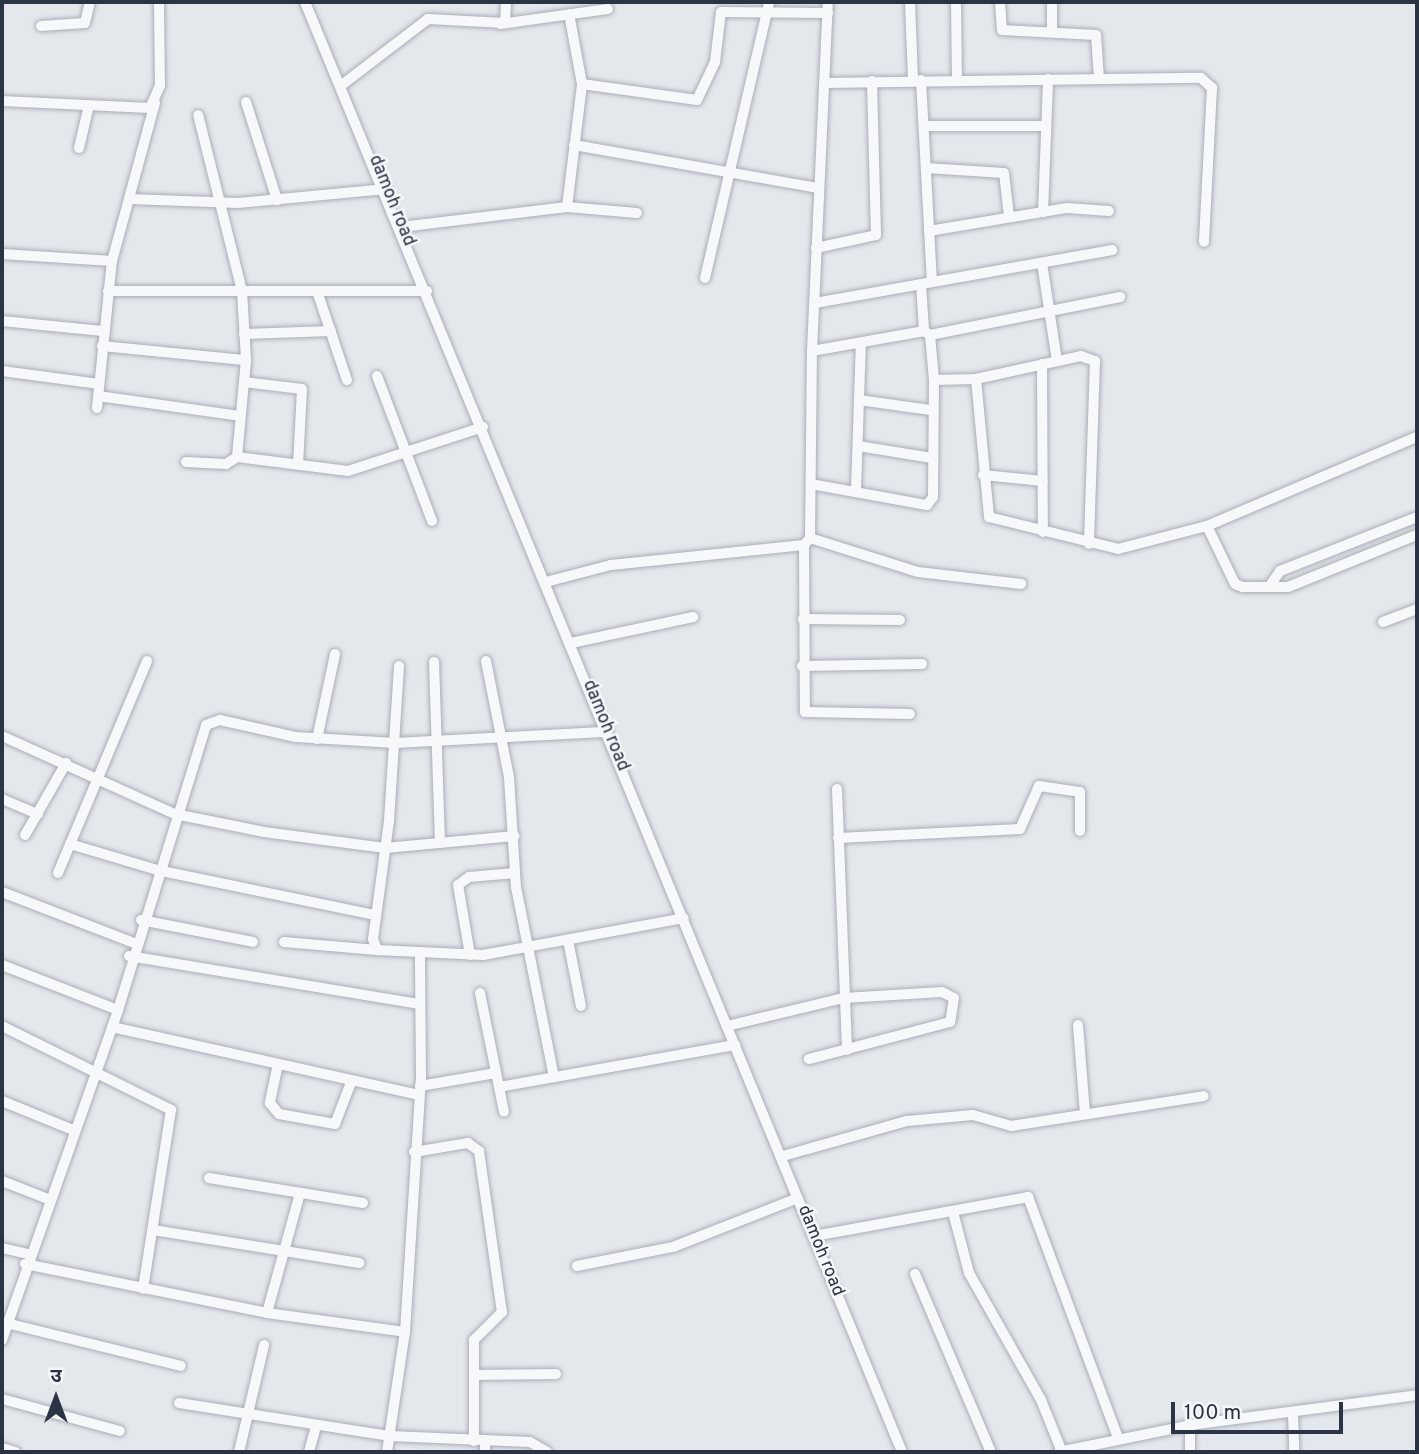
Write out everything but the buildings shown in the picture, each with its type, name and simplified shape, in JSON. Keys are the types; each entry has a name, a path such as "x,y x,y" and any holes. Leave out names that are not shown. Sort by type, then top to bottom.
{"street":[{"path":"41,26 85,23 90,2"},
{"path":"97,408 112,261 155,103 162,52 159,2"},
{"name":"damoh road","path":"305,2 343,84 902,1452"},
{"path":"505,23 506,2"},
{"path":"811,484 856,490 927,505 933,497 930,410 934,380 927,333 926,283 929,231 924,126 910,2"},
{"path":"956,2 957,79"},
{"path":"1000,2 1002,30 1096,35 1099,79"},
{"path":"1052,2 1052,32"},
{"path":"705,278 768,6"},
{"path":"582,84 697,100 715,62 721,12 768,6 828,7 818,188 812,351 811,484 801,705 811,715 910,714"},
{"path":"476,27 608,9"},
{"path":"567,207 582,84 569,14"},
{"path":"343,84 428,19 505,23"},
{"path":"825,83 957,79 1209,81 1204,242"},
{"path":"1043,212 1048,79"},
{"path":"816,248 876,235 872,81"},
{"path":"2,101 146,109 155,103"},
{"path":"246,102 278,200"},
{"path":"79,148 89,106"},
{"path":"198,115 242,291 246,360 237,457"},
{"path":"924,126 1046,126"},
{"path":"574,145 818,188"},
{"path":"926,167 1004,173 1009,216"},
{"path":"129,199 220,203 386,189"},
{"path":"401,227 567,207 636,214"},
{"path":"929,231 1043,212 1109,211"},
{"path":"815,303 1112,250"},
{"path":"2,254 112,261"},
{"path":"1042,263 1057,361"},
{"path":"108,291 428,291"},
{"path":"317,291 347,380"},
{"path":"812,351 927,333 1120,297"},
{"path":"2,321 103,331"},
{"path":"244,334 331,331"},
{"path":"856,490 861,343"},
{"path":"102,345 246,360"},
{"path":"934,380 976,379 1042,363 1089,357 1097,367 1089,544"},
{"path":"1042,363 1043,531"},
{"path":"2,371 99,384"},
{"path":"377,376 432,522"},
{"path":"976,379 989,517 1089,544 1118,549 1153,544 1207,526 1417,438"},
{"path":"244,382 302,389 298,466"},
{"path":"98,396 240,416"},
{"path":"859,400 930,410"},
{"path":"186,462 226,464 237,457 348,471 483,427"},
{"path":"858,446 932,458"},
{"path":"983,475 1043,481"},
{"path":"1271,584 1280,571 1417,517"},
{"path":"1207,526 1235,584 1288,587 1417,535"},
{"path":"546,582 611,565 807,542 918,572 1021,584"},
{"path":"1383,622 1417,608"},
{"path":"571,643 693,617"},
{"path":"803,619 900,620"},
{"path":"317,738 335,654"},
{"path":"486,661 502,738 514,836 515,873 527,947 554,1077"},
{"path":"58,873 147,662"},
{"path":"434,662 440,843"},
{"path":"802,666 922,664"},
{"path":"377,950 375,915 385,848 395,743 398,666"},
{"path":"2,1340 4,1322 26,1259 118,1010 130,956 175,814 212,720 317,738 395,743 608,732"},
{"path":"2,736 175,814 385,848 514,836"},
{"path":"25,835 66,763"},
{"path":"838,838 1020,829 1039,786 1080,792 1080,831"},
{"path":"837,789 847,1050"},
{"path":"2,799 37,814"},
{"path":"70,844 157,870 375,915"},
{"path":"470,956 458,886 469,877 515,873"},
{"path":"2,892 134,943"},
{"path":"284,942 377,950 420,957 470,956 684,918"},
{"path":"141,920 253,942"},
{"path":"568,940 581,1006"},
{"path":"130,956 421,1004"},
{"path":"387,1452 405,1332 414,1152 420,1091 420,957"},
{"path":"2,965 118,1010"},
{"path":"727,1026 844,998 942,992 954,998 956,1011 943,1025 809,1059"},
{"path":"480,993 504,1112"},
{"path":"2,1026 171,1110 143,1289"},
{"path":"1078,1026 1085,1113"},
{"path":"112,1027 352,1080 420,1091 496,1073"},
{"path":"499,1087 736,1045"},
{"path":"278,1064 270,1103 279,1114 335,1124 352,1080"},
{"path":"783,1156 907,1121 973,1115 1011,1126 1204,1096"},
{"path":"2,1101 73,1130"},
{"path":"414,1152 468,1143 479,1151 502,1312 477,1331 474,1375 481,1445"},
{"path":"209,1178 363,1203"},
{"path":"2,1181 48,1199"},
{"path":"268,1313 300,1193"},
{"path":"814,1236 953,1212 1021,1194 1034,1203 1118,1438"},
{"path":"578,1266 673,1247 764,1214 798,1198"},
{"path":"953,1212 969,1273 1041,1400 1061,1452 1190,1424 1293,1414 1417,1395"},
{"path":"153,1230 359,1263"},
{"path":"2,1248 26,1259 143,1289 268,1313 405,1332"},
{"path":"915,1274 992,1452"},
{"path":"4,1322 181,1366"},
{"path":"239,1452 264,1345"},
{"path":"474,1375 556,1374"},
{"path":"2,1399 120,1431"},
{"path":"179,1403 390,1436 481,1445 538,1443 547,1452"},
{"path":"1293,1414 1294,1452"},
{"path":"1190,1424 1190,1452"},
{"path":"309,1452 316,1425"},
{"path":"2,1448 15,1452"}]}
